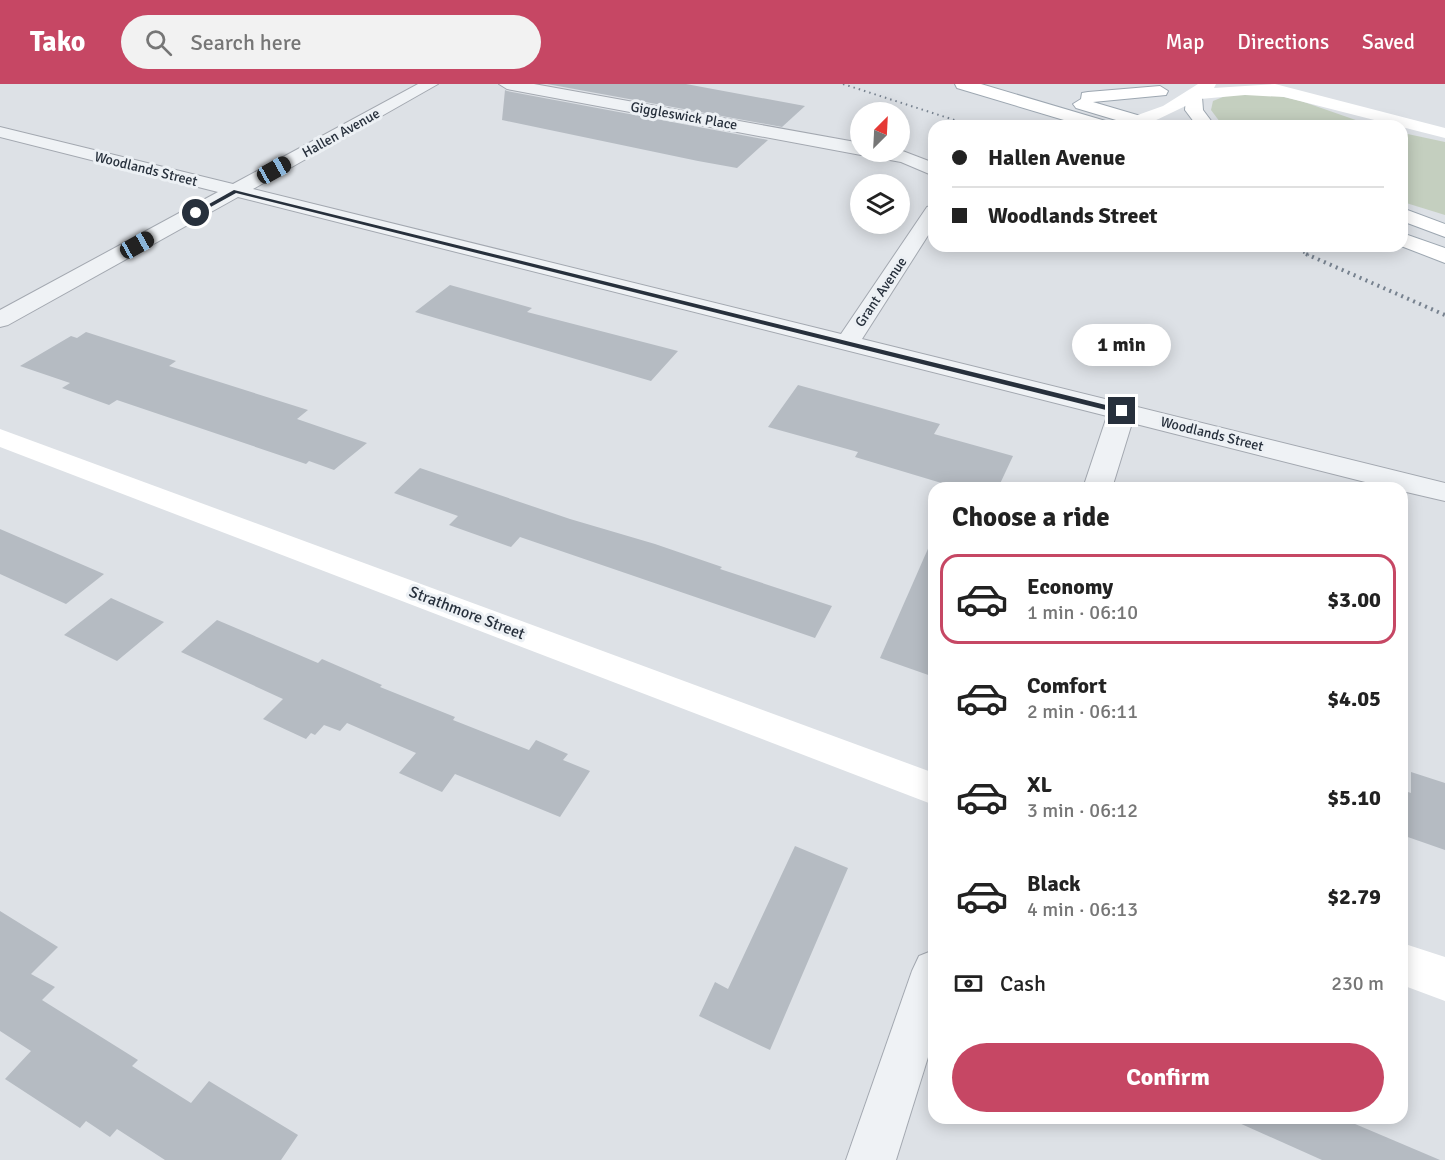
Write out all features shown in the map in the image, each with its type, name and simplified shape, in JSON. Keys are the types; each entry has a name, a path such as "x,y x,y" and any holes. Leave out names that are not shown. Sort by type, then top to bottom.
{"main road":[{"path":"963,84 1083,120"},
{"path":"1017,84 1045,92 1113,120"},
{"path":"1255,84 1396,120"},
{"path":"1287,84 1329,102"},
{"path":"1070,96 1102,98 1165,87"},
{"path":"1121,120 1165,87"},
{"path":"1154,120 1172,105 1201,92 1245,90 1329,102"},
{"path":"1201,92 1194,110 1202,120"},
{"path":"1408,123 1445,133"},
{"path":"1408,216 1445,226"},
{"path":"1408,216 1445,231"},
{"path":"1408,241 1445,256"},
{"name":"Strathmore Street","path":"0,437 928,787"},
{"path":"1408,966 1445,980"}],"street":[{"name":"Hallen Avenue","path":"0,320 430,84"},
{"name":"Giggleswick Place","path":"507,84 850,147"},
{"name":"Woodlands Street","path":"0,132 1405,482"},
{"path":"910,159 928,167"},
{"name":"Grant Avenue","path":"847,343 928,220"},
{"path":"1099,482 1122,411"},
{"name":"Woodlands Street","path":"1408,483 1445,492"},
{"path":"871,1160 928,989"}],"green space":[{"path":"1233,93 1271,94 1301,101 1356,120 1218,120 1211,110 1213,101"},
{"path":"1408,134 1445,142 1445,215 1408,204"}],"building":[{"path":"547,84 686,84 805,106 782,127"},
{"path":"505,90 768,140 737,168 698,161 502,120"},
{"path":"450,285 532,308 527,312 678,351 651,381 415,312"},
{"path":"86,332 176,361 169,366 308,410 297,419 367,443 334,470 309,461 306,464 117,400 109,405 62,388 70,383 20,366 71,336 77,338"},
{"path":"798,385 940,424 934,434 1013,456 1001,482 938,482 855,457 858,452 768,427"},
{"path":"420,468 570,519 655,544 722,567 720,569 832,606 815,638 520,537 511,547 449,525 458,516 394,493"},
{"path":"0,529 104,574 66,604 0,574"},
{"path":"928,549 928,675 880,658"},
{"path":"111,598 164,622 117,661 64,635"},
{"path":"217,620 318,663 322,659 382,685 380,687 455,717 453,720 529,750 536,740 568,754 563,760 590,771 560,817 455,774 442,792 399,773 416,753 347,723 340,731 324,725 315,735 311,733 306,739 263,719 283,699 181,652"},
{"path":"1411,772 1445,783 1445,850 1408,837 1408,792 1411,793"},
{"path":"795,846 848,868 770,1050 699,1016 715,982 728,989"},
{"path":"0,911 58,947 31,974 55,987 42,1000 138,1060 132,1066 191,1103 209,1081 298,1135 281,1160 165,1160 117,1129 110,1137 86,1121 80,1128 5,1079 31,1051 0,1031"},
{"path":"1241,1124 1355,1124 1440,1160 1322,1160"}],"railway":[{"path":"843,84 954,120"},
{"path":"1302,252 1309,255"},
{"path":"1306,254 1445,315"}],"route":[{"path":"196,213 236,191 1122,411"}]}
